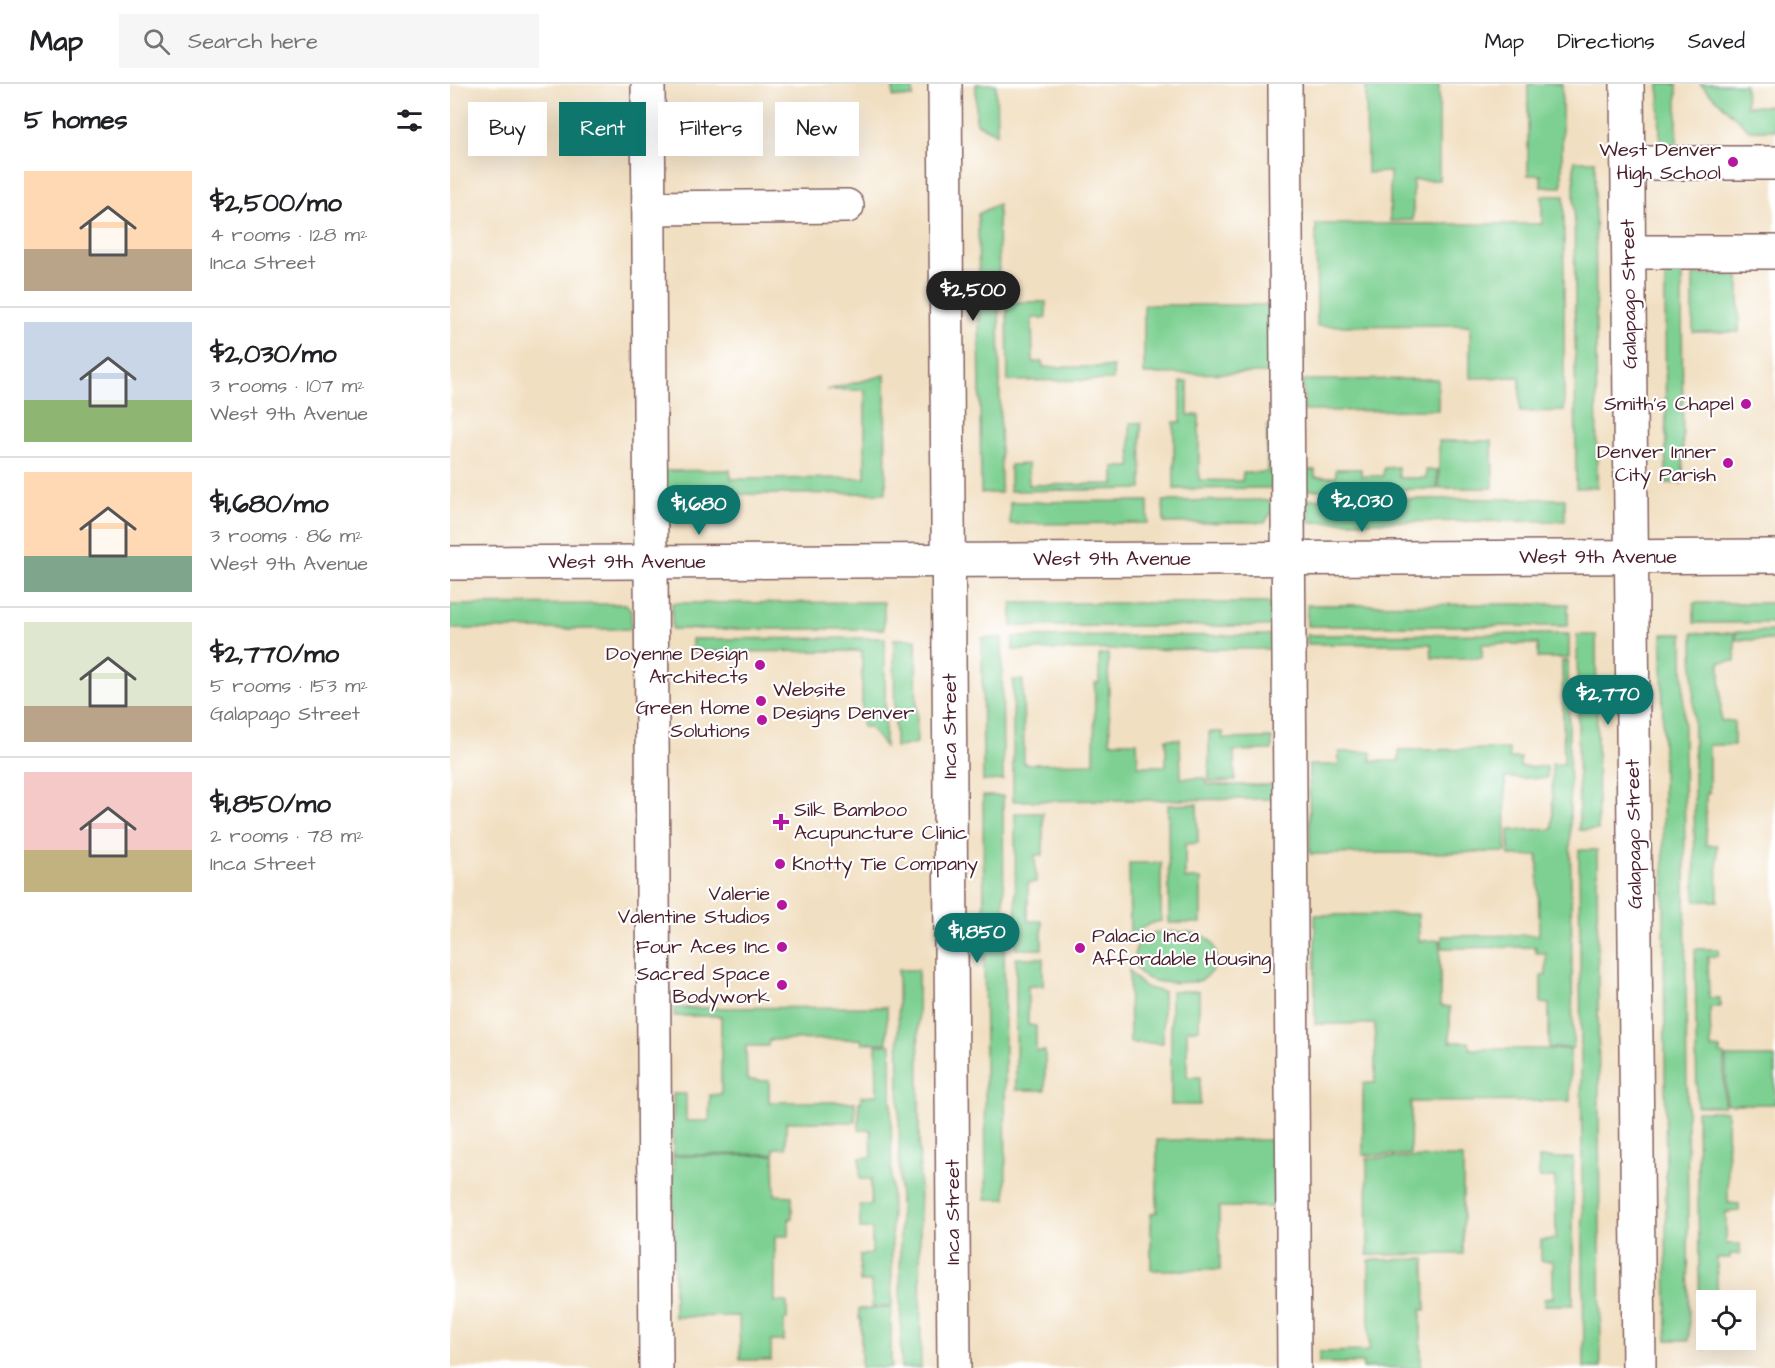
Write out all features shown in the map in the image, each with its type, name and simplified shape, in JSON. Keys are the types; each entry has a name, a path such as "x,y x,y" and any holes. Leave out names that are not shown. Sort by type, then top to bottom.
{"street":[{"path":"648,84 656,1368"},
{"name":"Inca Street","path":"945,84 954,1368"},
{"path":"1286,84 1294,1368"},
{"name":"Galapago Street","path":"1627,84 1639,1368"},
{"path":"1628,163 1775,163"},
{"path":"649,208 847,206"},
{"path":"1629,252 1775,252"},
{"name":"West 9th Avenue","path":"450,563 1775,556"}],"green space":[{"path":"893,84 912,84 913,97 893,97"},
{"path":"976,84 996,84 997,134 976,123"},
{"path":"1366,84 1439,84 1439,180 1413,180 1413,220 1390,221 1390,172 1367,173"},
{"path":"1528,84 1562,84 1562,187 1541,187 1541,175 1528,175"},
{"path":"1659,84 1677,84 1677,144 1660,144"},
{"path":"1700,84 1745,84 1746,106 1775,106 1775,130 1749,130"},
{"path":"1574,161 1595,161 1597,487 1576,488"},
{"path":"1542,196 1564,196 1564,411 1520,412 1520,377 1470,378 1470,325 1317,326 1316,224 1542,224"},
{"path":"998,204 1001,493 981,493 978,214"},
{"path":"1682,270 1683,483 1666,483 1665,276"},
{"path":"1693,275 1739,275 1739,332 1693,332"},
{"path":"1007,302 1046,302 1046,318 1032,318 1033,362 1042,362 1043,367 1113,367 1113,380 1008,381"},
{"path":"1144,305 1269,305 1269,373 1144,374"},
{"path":"885,375 886,493 657,495 657,471 730,470 731,479 865,478 865,390 827,390"},
{"path":"1438,379 1438,410 1304,411 1303,380"},
{"path":"1181,382 1188,382 1188,415 1199,415 1199,480 1242,481 1243,473 1267,472 1267,426 1273,426 1273,488 1174,489 1174,422 1181,422"},
{"path":"1130,423 1141,423 1142,489 1010,491 1010,465 1028,464 1029,485 1114,484 1114,467 1131,467"},
{"path":"1439,441 1492,441 1493,488 1439,488"},
{"path":"1398,467 1399,478 1426,478 1426,470 1437,470 1437,489 1305,490 1305,470 1315,470 1315,477 1336,477 1336,469 1361,469 1361,476 1383,476 1384,468"},
{"path":"1308,499 1565,499 1565,521 1308,522"},
{"path":"1276,500 1276,506 1265,522 1164,523 1163,501"},
{"path":"1148,501 1148,523 1010,524 1010,502"},
{"path":"884,602 884,629 672,629 672,603"},
{"path":"1012,603 1270,603 1270,626 1012,626"},
{"path":"1694,603 1775,603 1775,623 1694,623"},
{"path":"626,604 631,611 631,629 450,629 450,605"},
{"path":"1568,604 1568,626 1307,626 1307,605"},
{"path":"1775,631 1775,640 1736,640 1736,632"},
{"path":"1693,633 1735,633 1735,661 1720,662 1721,721 1734,721 1734,745 1709,745 1706,845 1717,845 1718,901 1695,901"},
{"path":"1569,634 1569,658 1538,658 1538,644 1482,644 1482,658 1432,658 1431,644 1307,644 1307,635"},
{"path":"1662,634 1683,634 1689,1340 1667,1340"},
{"path":"1271,635 1271,649 1013,650 1013,637"},
{"path":"1577,635 1596,635 1598,830 1579,830"},
{"path":"885,638 885,747 869,727 862,727 862,651 692,652 692,639"},
{"path":"982,638 1002,638 1003,780 983,781"},
{"path":"894,639 916,639 917,743 895,748"},
{"path":"1108,654 1110,742 1137,742 1138,766 1166,766 1166,739 1180,739 1181,778 1206,778 1207,785 1274,785 1274,799 1013,801 1013,680 1023,680 1024,764 1094,763 1095,683 1099,683 1099,655"},
{"path":"1562,661 1568,661 1573,1048 1549,1048 1549,1004 1541,1003 1541,976 1546,975 1546,953 1536,953 1536,947 1442,948 1442,936 1539,935 1538,856 1509,856 1509,830 1553,829 1552,764 1564,764"},
{"path":"1209,732 1223,732 1223,739 1272,738 1272,750 1234,751 1235,781 1209,782"},
{"path":"1509,749 1509,758 1520,758 1520,767 1547,767 1547,778 1505,778 1506,852 1310,854 1309,765 1339,765 1339,752 1371,752 1371,761 1399,761 1399,750"},
{"path":"983,796 1003,796 1006,1199 986,1199"},
{"path":"1197,804 1198,843 1185,844 1185,879 1201,879 1201,923 1169,923 1168,805"},
{"path":"1015,813 1043,813 1043,855 1035,855 1036,882 1028,883 1028,921 1042,921 1042,949 1016,949"},
{"path":"1579,850 1597,850 1601,1368 1584,1368"},
{"path":"1129,863 1161,863 1161,921 1144,927 1130,938"},
{"path":"1418,914 1419,941 1440,940 1440,1006 1450,1007 1450,1042 1469,1042 1470,1049 1570,1049 1570,1101 1411,1102 1410,1155 1363,1155 1363,1083 1375,1083 1375,1024 1315,1024 1315,915"},
{"path":"1160,932 1192,932 1202,935 1214,947 1216,962 1213,969 1201,980 1193,982 1155,981 1145,977 1135,964 1137,947 1144,938"},
{"path":"1695,949 1718,949 1718,956 1708,957 1709,998 1720,998 1720,1007 1710,1007 1711,1048 1720,1049 1720,1054 1724,1055 1724,1106 1697,1106"},
{"path":"1016,958 1043,958 1043,986 1028,986 1028,1025 1036,1026 1036,1051 1045,1051 1045,1090 1016,1090"},
{"path":"898,970 918,970 921,1368 901,1368"},
{"path":"1129,970 1143,985 1163,991 1163,1043 1130,1043"},
{"path":"1171,991 1199,991 1199,1029 1187,1030 1187,1077 1200,1077 1200,1105 1171,1105"},
{"path":"887,1007 887,1043 862,1043 861,1039 769,1040 768,1046 746,1046 747,1080 769,1081 769,1102 855,1102 855,1122 786,1122 786,1148 774,1148 774,1154 673,1155 673,1094 686,1094 686,1121 709,1121 710,1095 721,1094 721,1016 674,1016 674,1008"},
{"path":"876,1045 891,1045 892,1307 872,1307 871,1282 860,1282 860,1255 872,1254 872,1229 860,1229 860,1205 871,1205 871,1179 860,1179 860,1158 872,1157 871,1130 859,1130 859,1102 861,1102 861,1096 877,1095"},
{"path":"1726,1057 1775,1057 1775,1104 1726,1104"},
{"path":"1697,1111 1727,1111 1728,1203 1739,1204 1739,1211 1726,1212 1726,1244 1740,1244 1740,1254 1730,1254 1730,1258 1717,1258 1717,1290 1699,1290"},
{"path":"1157,1140 1274,1140 1274,1207 1219,1207 1220,1270 1151,1270 1151,1213 1157,1212"},
{"path":"774,1155 775,1195 792,1196 789,1236 775,1236 775,1302 787,1302 784,1341 771,1341 771,1360 740,1360 739,1316 674,1317 673,1156"},
{"path":"1463,1157 1463,1254 1368,1255 1367,1158"},
{"path":"1539,1158 1573,1158 1573,1305 1544,1305 1544,1299 1553,1298 1553,1261 1541,1261 1541,1240 1556,1239 1555,1178 1539,1178"},
{"path":"1425,1259 1426,1310 1421,1310 1421,1368 1363,1368 1363,1363 1319,1363 1319,1352 1369,1351 1369,1260"},
{"path":"891,1308 891,1368 861,1368 859,1309"}],"place":[{"name":"West Denver High School","path":"1733,162"},
{"name":"Smith's Chapel","path":"1746,404"},
{"name":"Denver Inner City Parish","path":"1728,463"},
{"name":"Doyenne Design Architects","path":"760,665"},
{"name":"Website Designs Denver","path":"761,701"},
{"name":"Green Home Solutions","path":"762,720"},
{"name":"Silk Bamboo Acupuncture Clinic","path":"781,822"},
{"name":"Knotty Tie Company","path":"780,864"},
{"name":"Valerie Valentine Studios","path":"782,905"},
{"name":"Four Aces Inc","path":"782,947"},
{"name":"Palacio Inca Affordable Housing","path":"1080,948"},
{"name":"Sacred Space Bodywork","path":"782,985"}]}
